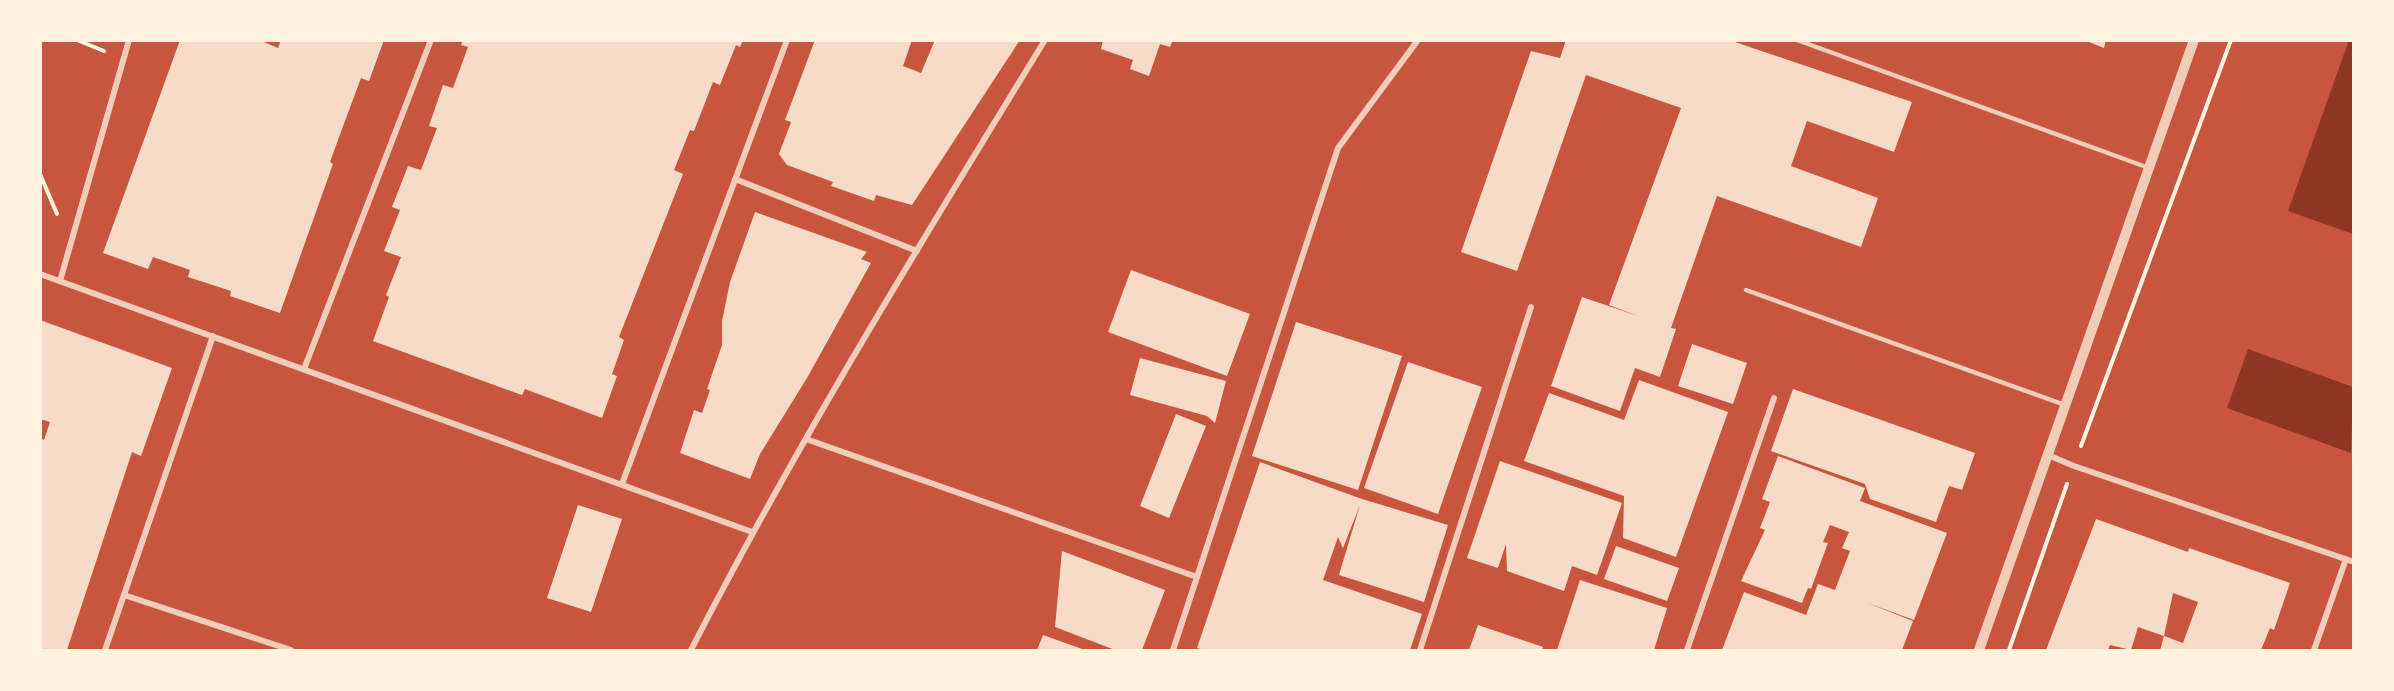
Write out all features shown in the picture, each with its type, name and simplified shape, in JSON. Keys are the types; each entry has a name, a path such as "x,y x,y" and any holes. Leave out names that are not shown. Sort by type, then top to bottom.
{"street":[{"path":"60,281 69,242 129,40"},
{"path":"304,369 431,40"},
{"path":"622,484 787,40"},
{"path":"691,651 752,532 916,251 1045,40"},
{"path":"1173,651 1338,148 1418,40"},
{"path":"1979,651 2194,40"},
{"path":"735,179 916,251"},
{"path":"40,274 752,532"},
{"path":"1420,651 1531,307"},
{"path":"105,651 213,336"},
{"path":"1687,651 1774,398"},
{"path":"806,439 1197,577"},
{"path":"2048,454 2074,466 2354,562"},
{"path":"2314,651 2346,559"},
{"path":"124,594 291,651"}],"lane":[{"path":"1797,40 2149,168"},
{"path":"1746,290 2065,405"}],"path":[{"path":"77,40 124,59"},
{"path":"2009,651 2074,466 2231,40"},
{"path":"40,174 69,242"}],"shaded area":[{"path":"2349,40 2354,41 2353,234 2288,211"},
{"path":"2248,349 2353,387 2351,453 2227,408"}],"building":[{"path":"180,40 259,40 278,48 281,40 384,40 369,81 361,78 330,162 333,164 280,313 230,296 231,291 188,277 190,270 153,257 148,269 103,253"},
{"path":"463,40 743,40 740,47 736,45 720,85 713,82 694,131 690,130 674,170 683,174 619,337 624,340 612,374 617,376 602,418 525,389 522,395 373,341 389,297 386,295 401,257 384,251 400,210 392,207 408,166 421,170 437,128 429,126 443,85 453,88 468,47 461,45"},
{"path":"815,40 912,40 903,66 921,73 935,40 1020,40 912,205 876,195 874,201 831,186 833,182 787,165 779,154 791,122 785,120"},
{"path":"1103,40 1173,40 1170,47 1160,44 1149,76 1130,69 1133,60 1101,49"},
{"path":"1566,40 1729,40 1912,102 1894,152 1807,121 1791,166 1878,198 1861,247 1717,196 1671,328 1676,329 1660,377 1635,368 1620,411 1551,386 1582,297 1638,316 1609,305 1681,108 1586,75 1517,271 1461,252 1531,51 1560,58"},
{"path":"2084,40 2106,40 2104,48"},
{"path":"755,212 867,252 861,259 871,263 807,378 760,454 750,479 680,453 694,410 702,413 710,390 707,389 722,345 722,321 730,282"},
{"path":"1131,270 1250,314 1227,376 1108,332"},
{"path":"40,320 172,368 141,456 132,452 67,650 40,650 40,438 44,440 50,422 40,419"},
{"path":"1296,322 1402,356 1358,490 1252,456"},
{"path":"1692,344 1747,363 1733,404 1678,386"},
{"path":"1140,358 1226,381 1215,423 1207,416 1130,395"},
{"path":"1408,362 1482,387 1438,514 1364,488"},
{"path":"1639,380 1728,412 1676,557 1623,538 1624,496 1524,461 1549,393 1624,420"},
{"path":"1793,389 1975,453 1962,490 1949,486 1936,522 1870,499 1865,484 1771,451"},
{"path":"1176,414 1206,426 1169,518 1140,506"},
{"path":"1778,456 1865,488 1860,501 1947,533 1914,620 1865,602 1913,621 1902,650 1722,650 1744,592 1806,615 1818,584 1835,590 1850,551 1842,548 1849,532 1830,525 1823,542 1828,543 1811,589 1808,588 1802,603 1741,581 1765,530 1760,528 1770,502 1762,499"},
{"path":"1500,461 1622,503 1597,575 1572,566 1564,591 1507,571 1506,544 1498,568 1467,558"},
{"path":"1260,462 1362,499 1448,525 1424,602 1339,575 1360,505 1343,548 1338,537 1323,580 1422,614 1410,650 1205,650 1197,648"},
{"path":"578,505 622,519 591,612 547,598"},
{"path":"2096,519 2188,552 2189,548 2290,583 2274,630 2270,628 2261,650 2160,650 2164,636 2138,627 2131,650 2110,645 2108,650 2046,650","holes":["2173,593 2198,602 2183,643 2164,636"]},
{"path":"1616,546 1679,568 1667,601 1604,579"},
{"path":"1062,551 1165,590 1142,650 1115,650 1055,627"},
{"path":"1580,580 1667,608 1654,650 1557,650"},
{"path":"1478,625 1543,647 1542,650 1469,650"},
{"path":"1043,635 1085,650 1037,650"}]}
